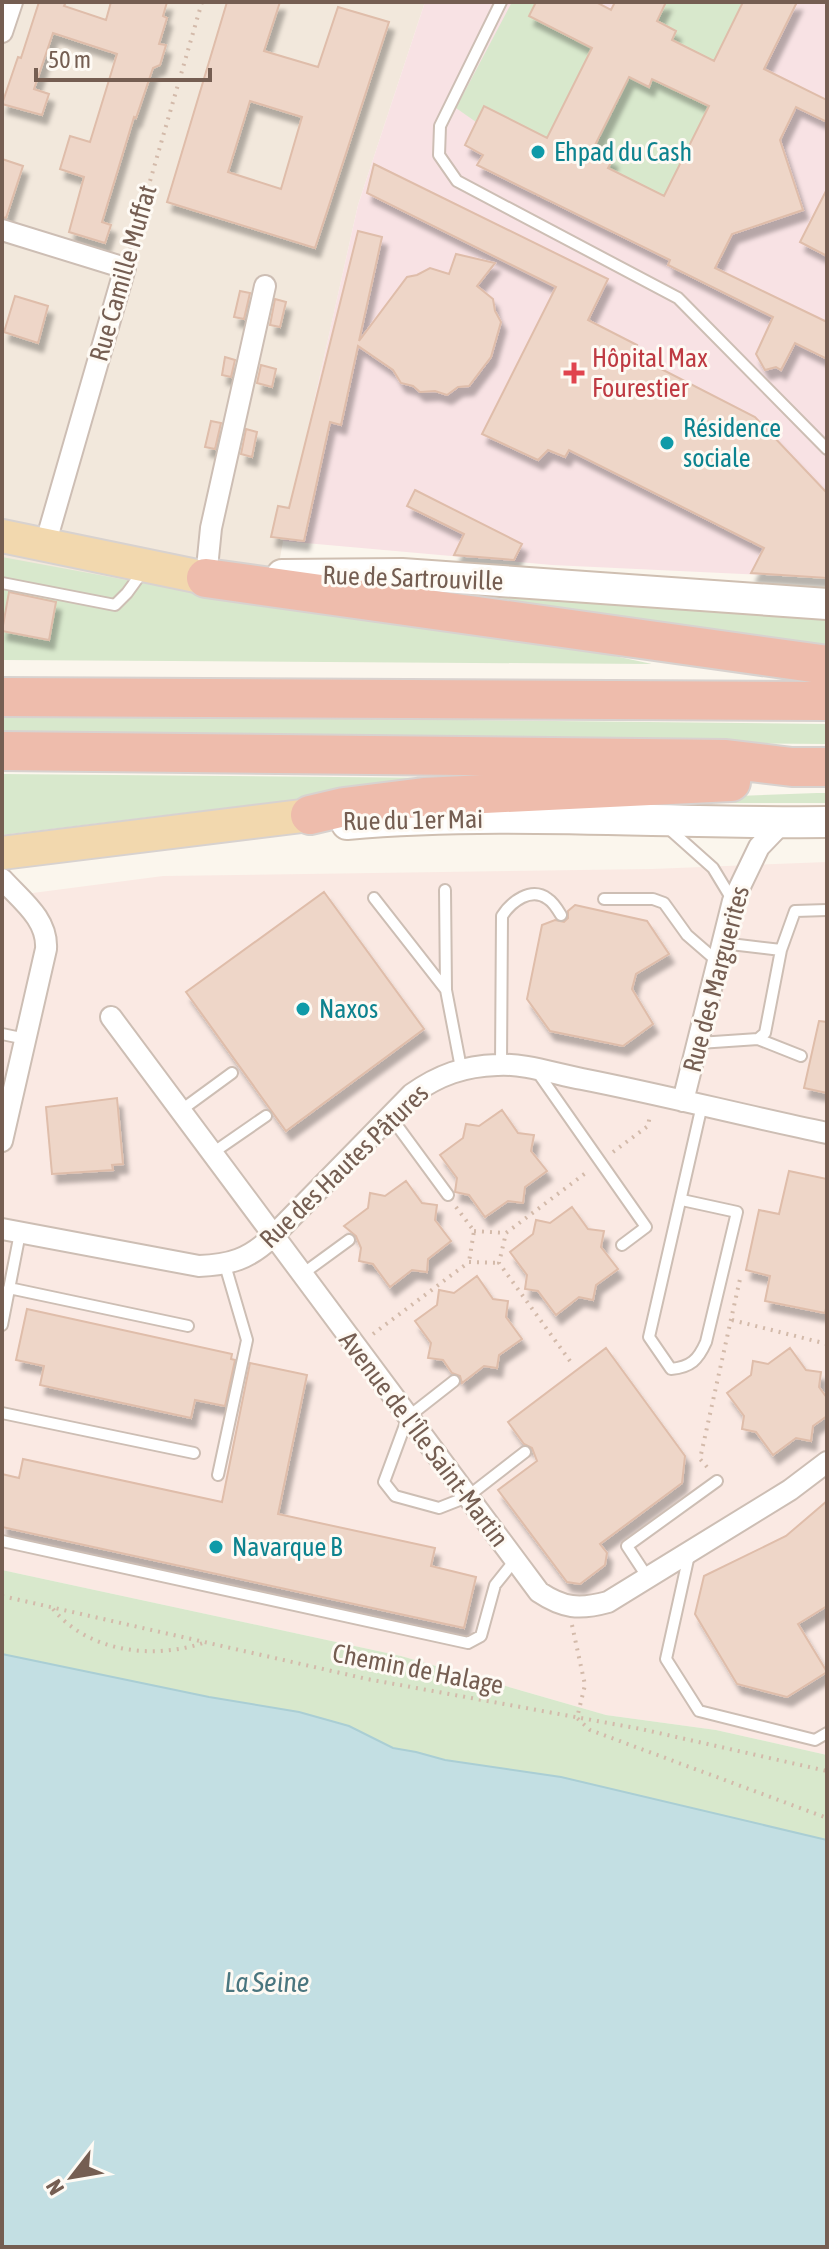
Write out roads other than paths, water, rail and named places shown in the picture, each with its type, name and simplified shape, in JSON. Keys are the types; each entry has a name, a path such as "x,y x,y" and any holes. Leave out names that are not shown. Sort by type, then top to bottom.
{"highway":[{"path":"206,578 827,665"},
{"path":"2,697 827,701"},
{"path":"2,751 726,759 809,767"},
{"path":"310,815 344,807 424,797 748,781 809,767"}],"main road":[{"name":"Rue de Sartrouville","path":"2,536 206,578 402,574 827,604"},
{"name":"Rue du 1er Mai","path":"2,853 310,815 347,824 406,819 827,822"}],"street":[{"path":"2,32 12,2"},
{"name":"Rue Camille Muffat","path":"2,230 125,268 45,545"},
{"path":"206,578 211,528 265,286"},
{"name":"Rue des Marguerites","path":"693,1103 699,1043 733,901 759,847 782,823"},
{"path":"2,879 42,923 47,936 26,1039 5,1112 2,1141"},
{"name":"Avenue de l'Île Saint-Martin","path":"111,1017 539,1592 555,1603 591,1607 608,1602 648,1578"},
{"name":"Rue des Hautes Pâtures","path":"11,1231 199,1266 225,1265 241,1260 258,1251 412,1094 434,1078 461,1068 501,1064 536,1070 827,1133"},
{"path":"648,1578 790,1490 827,1462"}],"lane":[{"path":"501,2 440,126 439,155 447,169 457,181 678,298 827,449"},
{"path":"2,583 115,605 146,566"},
{"path":"656,819 701,855 713,868 733,901"},
{"path":"445,890 446,990 461,1068"},
{"path":"501,1064 502,916 515,900 537,895 548,898 561,915"},
{"path":"374,898 446,990"},
{"path":"604,899 653,899 664,903 687,935 720,952 781,950"},
{"path":"758,1039 765,1033 781,950 795,911 827,910"},
{"path":"2,1034 26,1039"},
{"path":"699,1043 758,1039 801,1056"},
{"path":"536,1070 646,1227 622,1245"},
{"path":"180,1111 232,1073"},
{"path":"682,1200 737,1212 706,1342 699,1358 686,1368 671,1369 649,1337 682,1200 693,1103"},
{"path":"211,1154 266,1116"},
{"path":"390,1116 450,1198"},
{"path":"2,1325 9,1288 11,1231"},
{"path":"301,1275 349,1240"},
{"path":"218,1475 247,1340 225,1265"},
{"path":"9,1288 188,1326"},
{"path":"454,1381 408,1417 384,1482 395,1496 439,1508 467,1497 525,1452"},
{"path":"2,1413 194,1453"},
{"path":"648,1578 627,1546 717,1481"},
{"path":"2,1541 468,1643 481,1636 495,1585 515,1560"},
{"path":"690,1552 666,1659 699,1711 815,1740 827,1733"}],"water":[{"name":"La Seine","path":"2,1654 209,1697 299,1712 349,1726 393,1748 445,1760 561,1777 827,1840 827,2247 2,2247"}],"place":[{"name":"Ehpad du Cash","path":"538,152"},
{"name":"Hôpital Max Fourestier","path":"574,373"},
{"name":"Résidence sociale","path":"667,443"},
{"name":"Naxos","path":"303,1009"},
{"name":"Navarque B","path":"216,1547"}]}
